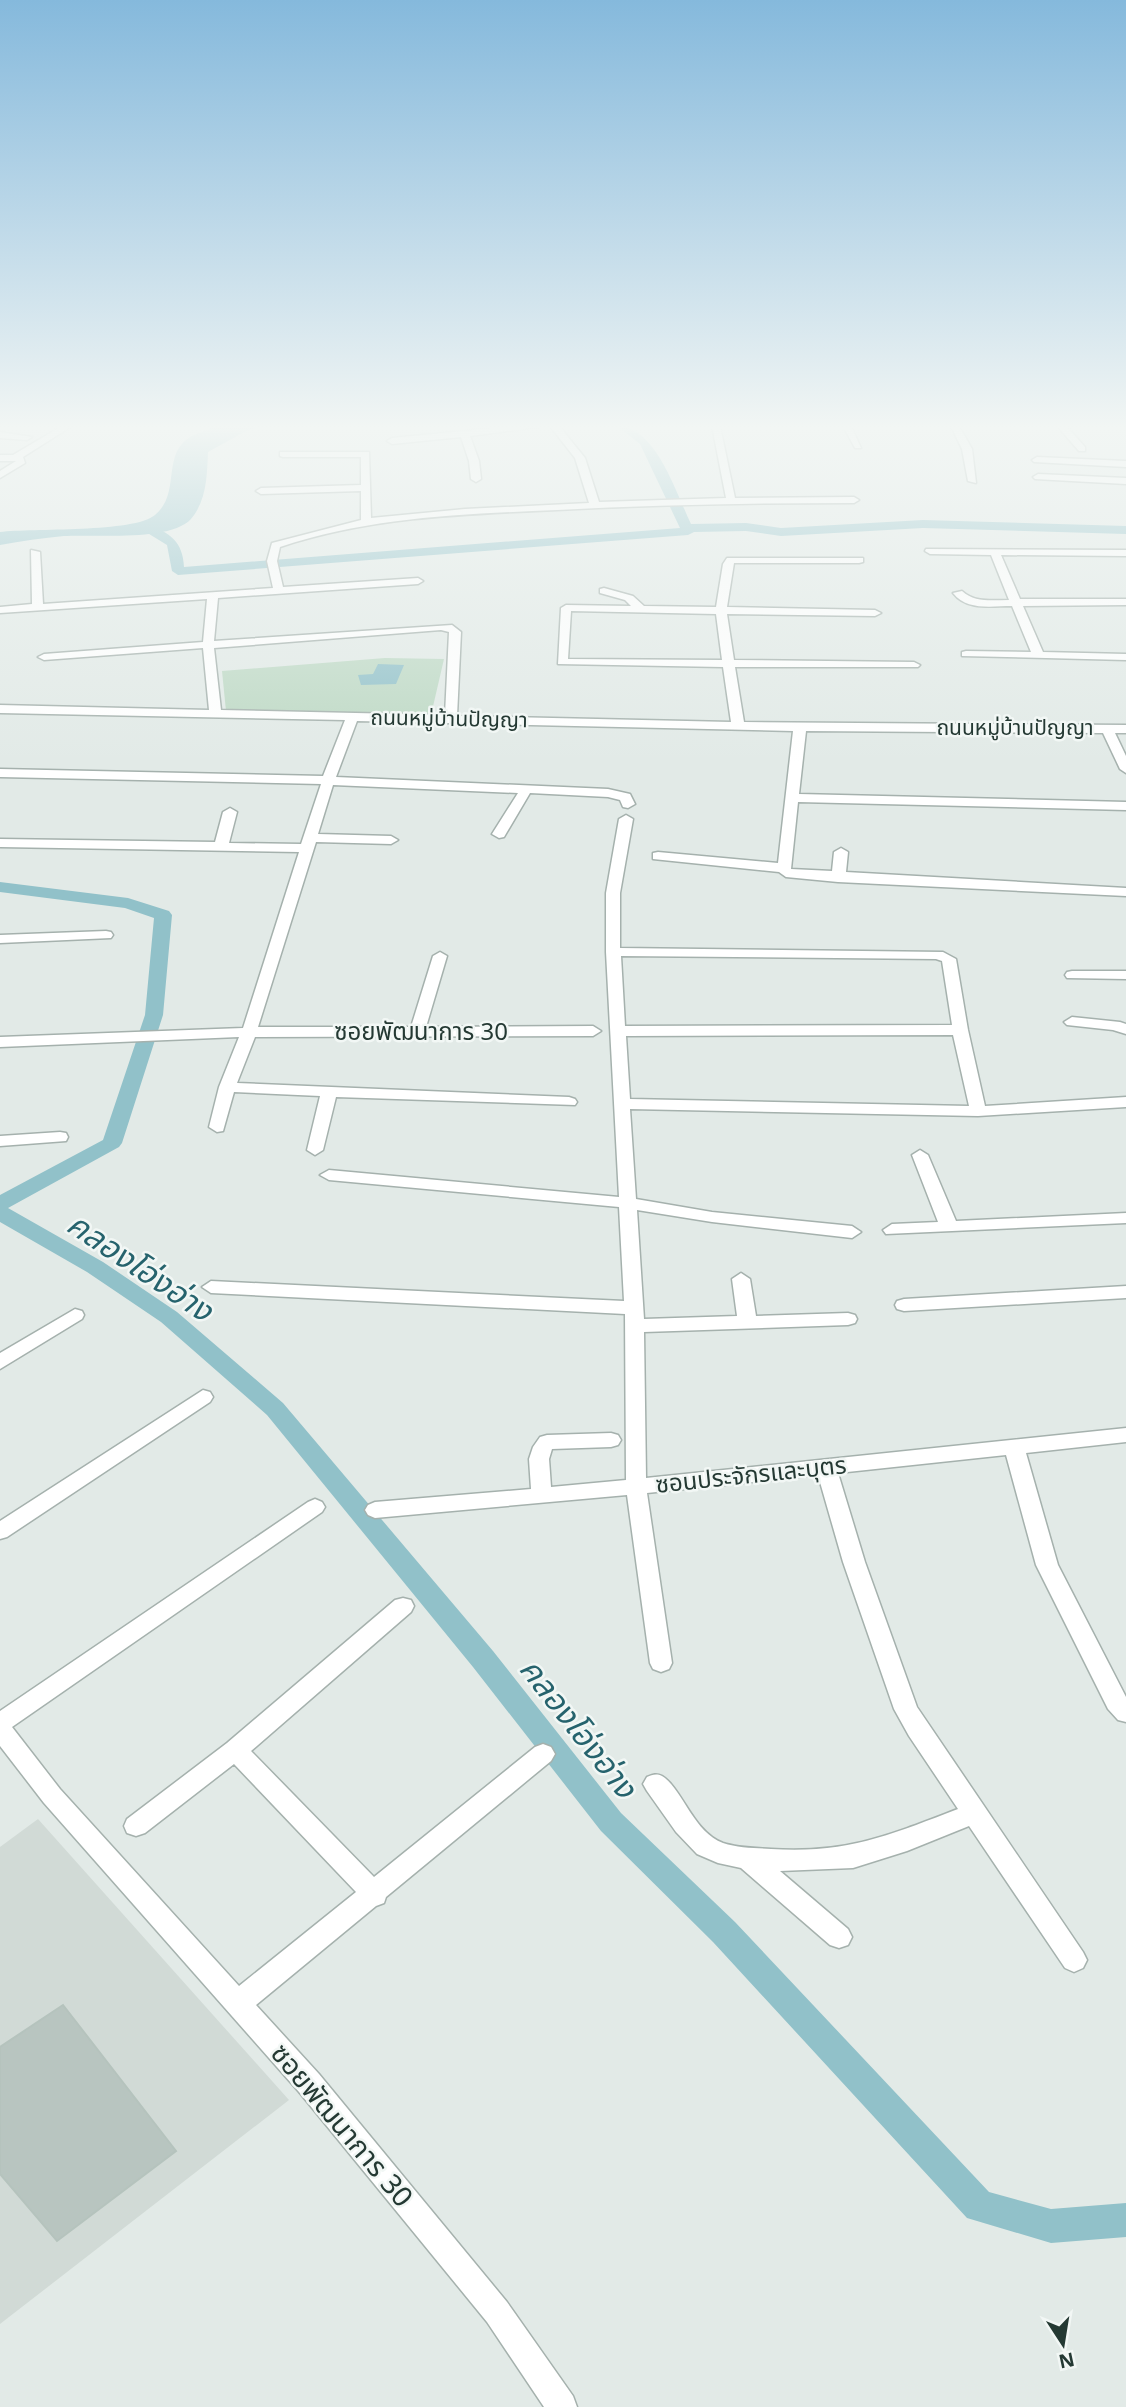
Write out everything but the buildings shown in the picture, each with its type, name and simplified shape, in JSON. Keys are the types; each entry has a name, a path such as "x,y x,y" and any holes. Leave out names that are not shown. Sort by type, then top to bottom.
{"street":[{"path":"279,590 273,573 274,547 298,538"},
{"path":"930,551 1126,553"},
{"path":"35,552 38,607"},
{"path":"995,553 1038,654"},
{"path":"738,726 722,612 728,564 731,560 859,560"},
{"path":"0,610 418,581"},
{"path":"604,592 629,598 641,609"},
{"path":"958,593 970,602 1126,602"},
{"path":"213,595 208,644 215,713"},
{"path":"875,613 566,608 562,662 914,665"},
{"path":"44,657 452,628 455,632 451,719"},
{"path":"966,654 1126,657"},
{"path":"0,709 352,717"},
{"name":"ถนนหมู่บ้านปัญญา","path":"217,1127 227,1087 249,1032 328,781 352,717 800,727 1126,729"},
{"path":"800,727 784,868 786,873 1126,892"},
{"path":"1107,729 1126,769"},
{"path":"0,773 328,781 608,793 625,797 627,811 613,892 613,952 635,1317 636,1488 661,1663"},
{"path":"499,834 526,790"},
{"path":"792,798 1126,806"},
{"path":"221,847 230,812"},
{"path":"0,843 221,847 391,840"},
{"path":"838,877 841,852"},
{"path":"659,856 784,868"},
{"path":"0,939 106,935"},
{"path":"613,952 938,954 949,959 952,967 960,1030 978,1111"},
{"path":"417,1032 440,956"},
{"path":"1072,975 1126,975"},
{"path":"1072,1023 1115,1025 1126,1029"},
{"path":"618,1031 960,1030"},
{"name":"ซอยพัฒนาการ 30","path":"249,1032 593,1031"},
{"path":"0,1042 249,1032"},
{"path":"227,1087 569,1102"},
{"path":"315,1150 329,1093"},
{"path":"621,1104 978,1111 1126,1102"},
{"path":"0,1141 60,1137"},
{"path":"920,1155 949,1227"},
{"path":"329,1175 629,1203 712,1217 852,1232"},
{"path":"892,1230 1126,1218"},
{"path":"741,1279 747,1322"},
{"path":"211,1287 635,1317 747,1322 848,1319"},
{"path":"904,1305 1126,1292"},
{"path":"0,1362 75,1315"},
{"path":"0,1531 203,1398"},
{"name":"ซอนประจักรและบุตร","path":"375,1510 636,1488 1126,1435"},
{"path":"542,1495 539,1452 542,1445 547,1442 611,1440"},
{"path":"1014,1447 1047,1565 1116,1702 1126,1713"},
{"path":"826,1467 854,1562 906,1709 1074,1960"},
{"path":"0,1723 315,1507"},
{"path":"135,1826 235,1750 403,1606"},
{"name":"ซอยพัฒนาการ 30","path":"0,1729 52,1796 309,2083 497,2312 562,2407"},
{"path":"235,1750 375,1895"},
{"path":"239,2003 375,1895 543,1754"},
{"path":"655,1784 692,1834 706,1847 722,1856 801,1860 853,1857 974,1813"},
{"path":"747,1858 839,1937"}],"shaded area":[{"path":"38,1819 289,2100 0,2324 0,1847"}],"green space":[{"path":"385,658 444,659 431,715 226,711 222,671"}],"water":[{"path":"0,538 45,538 32,540 0,545"},
{"path":"378,664 404,665 396,684 361,685 358,675 373,674"}],"waterway":[{"path":"167,538 175,548 178,571 595,538"},
{"path":"0,887 128,903 163,915 154,1015 112,1143 0,1204"},
{"name":"คลองโอ่งอ่าง","path":"0,1213 95,1267 169,1317 275,1409 483,1659 611,1822 724,1932 979,2206 1051,2226 1126,2220"}]}
